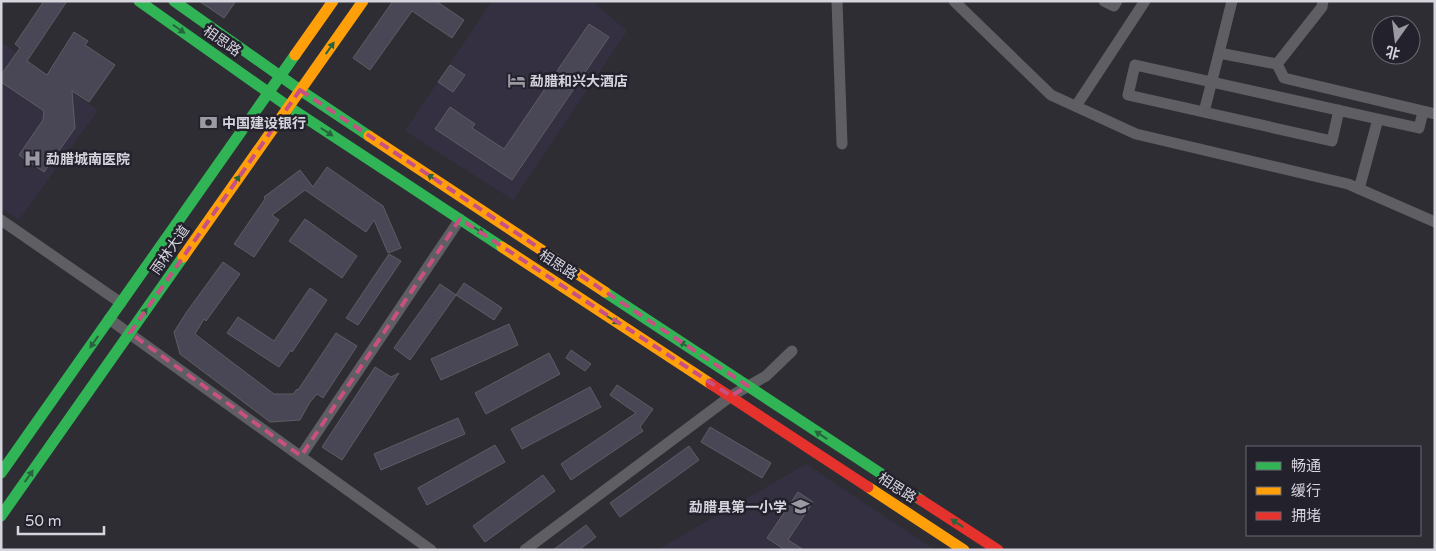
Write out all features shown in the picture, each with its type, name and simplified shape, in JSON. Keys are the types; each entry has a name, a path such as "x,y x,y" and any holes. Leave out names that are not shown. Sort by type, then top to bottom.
{"main road":[{"name":"相思路","path":"139,1 288,107 731,396 947,545 964,550"},
{"name":"相思路","path":"174,1 300,90 998,550"},
{"name":"雨林大道","path":"1,473 333,1"},
{"name":"雨林大道","path":"1,516 362,1"}],"street":[{"path":"837,1 842,144"},
{"path":"954,1 1051,95 1136,134 1348,184 1435,222"},
{"path":"1104,1 1114,6 1117,1"},
{"path":"1076,106 1145,1"},
{"path":"1204,112 1232,1"},
{"path":"1277,64 1322,7 1323,1"},
{"path":"1219,53 1277,64"},
{"path":"1277,64 1284,78 1435,114"},
{"path":"1339,110 1332,141 1128,95 1136,65 1211,82 1339,110 1419,128 1423,112"},
{"path":"1359,189 1378,119"},
{"path":"301,456 460,219"},
{"path":"1,220 121,303"},
{"path":"109,319 431,550"},
{"path":"525,550 731,396 766,376 792,351"}],"highlighted area":[{"path":"300,90 748,386 731,396 460,219 301,456 130,333"}],"shaded area":[{"name":"勐腊和兴大酒店","path":"492,1 592,1 627,31 513,200 405,131"},
{"name":"勐腊城南医院","path":"1,42 98,110 19,220 1,208"},
{"name":"勐腊县第一小学","path":"806,464 935,550 657,550"}],"building":[{"path":"44,1 67,1 27,61 47,75 74,32 88,41 85,45 115,65 89,102 72,91 75,128 44,172 19,155 43,120 44,111 1,82 1,75 20,48 15,44"},
{"path":"199,1 236,1 224,18"},
{"path":"393,1 436,1 464,20 452,38 412,11 370,70 353,58"},
{"path":"589,24 609,37 512,180 435,129 450,107 475,124 472,128 504,149"},
{"path":"450,65 465,75 453,92 438,82"},
{"path":"327,167 383,206 401,248 388,253 374,220 366,232 305,190 272,215 279,220 254,257 234,244 265,199 264,197 300,170 313,187"},
{"path":"305,219 357,256 342,278 289,241"},
{"path":"389,254 401,261 358,325 346,318"},
{"path":"223,262 240,274 206,321 204,319 195,334 274,394 293,394 298,390 336,333 357,346 323,398 317,394 300,420 270,422 180,354 174,332"},
{"path":"464,283 502,308 494,320 456,295"},
{"path":"440,284 456,295 410,360 394,348"},
{"path":"310,288 327,300 292,352 291,350 279,367 227,333 238,317 274,341"},
{"path":"509,324 518,345 441,380 431,359"},
{"path":"571,350 591,364 585,371 566,358"},
{"path":"549,353 560,374 486,414 475,393"},
{"path":"375,367 391,377 399,373 342,460 322,447"},
{"path":"617,385 653,409 640,427 643,431 571,480 561,464 636,413 610,395"},
{"path":"590,387 601,407 522,449 511,429"},
{"path":"458,418 465,434 381,470 374,454"},
{"path":"710,427 771,463 762,478 701,442"},
{"path":"495,445 505,462 427,505 418,488"},
{"path":"689,446 699,460 620,517 610,503"},
{"path":"543,475 555,491 485,542 473,526"},
{"path":"798,492 813,502 788,540 804,550 785,550 767,538"},
{"path":"586,525 596,537 579,550 553,550"}],"traffic: fast":[{"path":"139,1 289,107 502,247"},
{"path":"174,1 369,136"},
{"path":"1,473 295,55"},
{"path":"1,516 183,257"},
{"path":"605,292 921,500"}],"traffic: slow":[{"path":"295,55 333,1"},
{"path":"183,257 363,1"},
{"path":"369,136 605,292"},
{"path":"502,247 711,384"},
{"path":"868,487 964,550"}],"traffic: jam":[{"path":"711,384 868,487"},
{"path":"921,500 998,550"}],"place":[{"name":"勐腊和兴大酒店","path":"516,81"},
{"name":"中国建设银行","path":"208,123"},
{"name":"勐腊城南医院","path":"32,159"},
{"name":"勐腊县第一小学","path":"801,507"}]}
